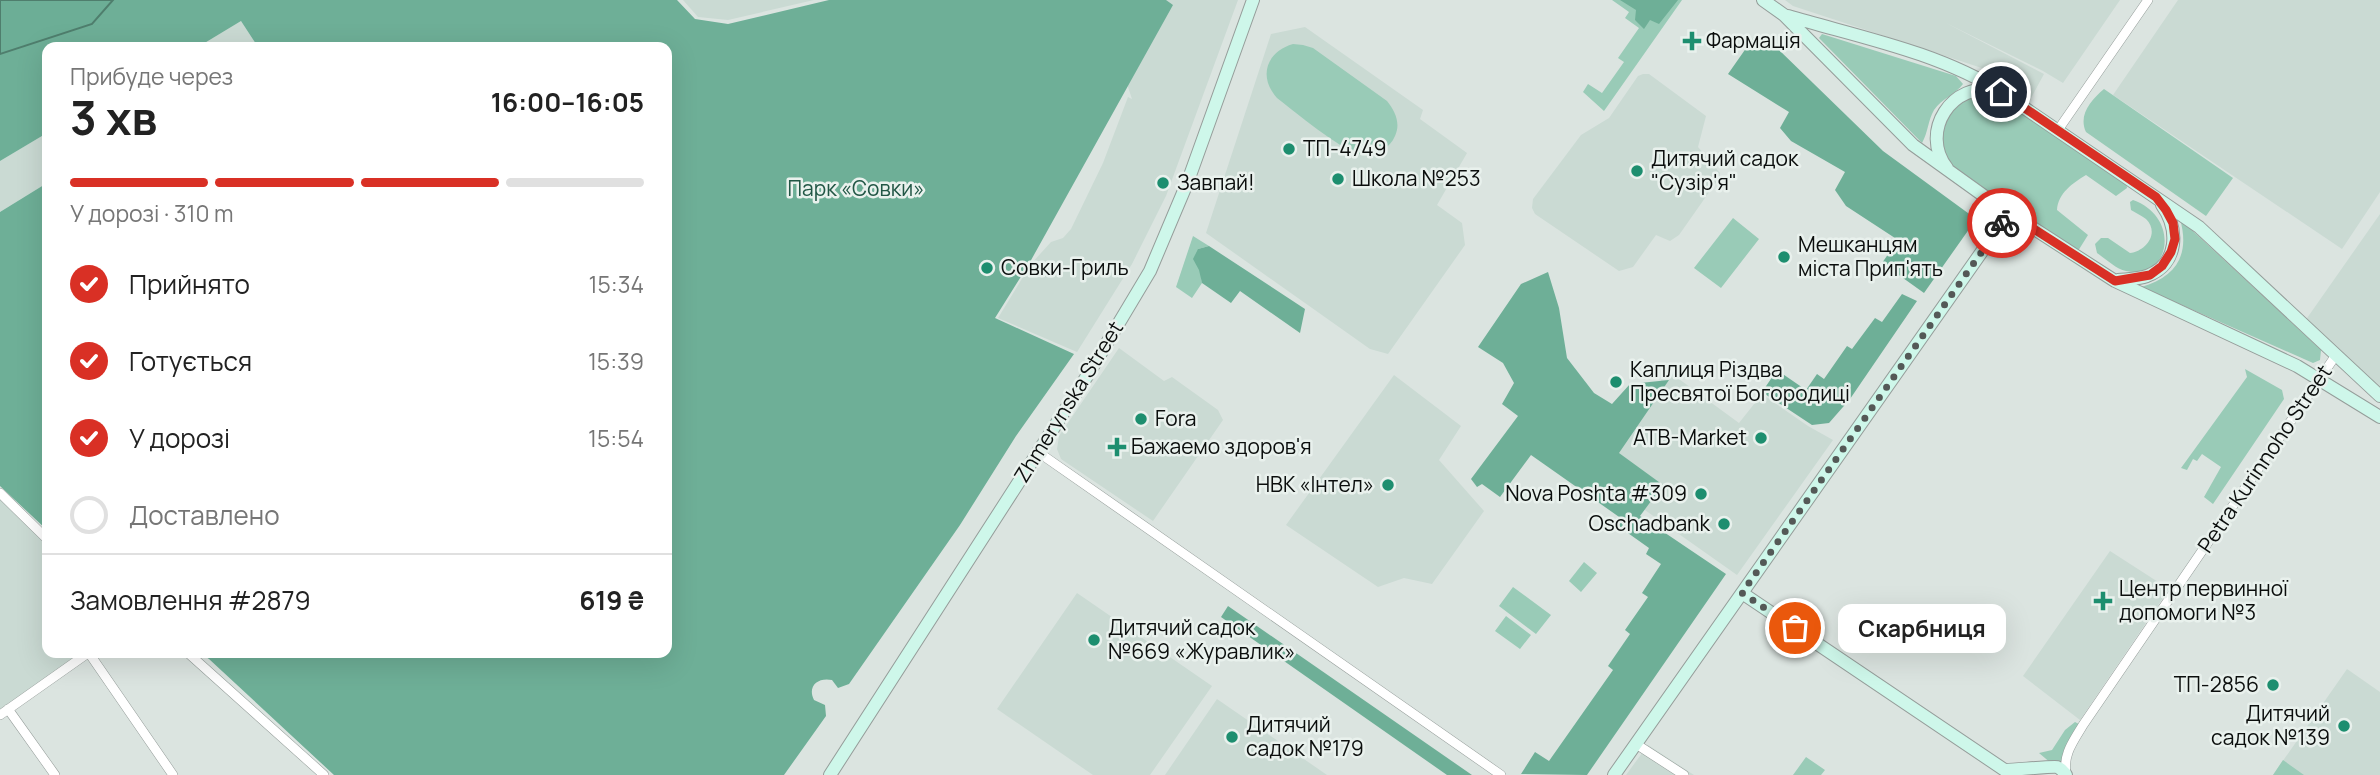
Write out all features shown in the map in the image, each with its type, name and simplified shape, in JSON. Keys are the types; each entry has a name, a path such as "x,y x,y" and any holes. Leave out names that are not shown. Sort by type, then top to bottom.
{"main road":[{"name":"Zhmerynska Street","path":"830,775 1089,373 1159,252 1188,181 1253,0"},
{"path":"1763,0 1784,15 1913,145 2009,213 2115,281 2177,308 2319,379 2380,417"},
{"path":"1784,15 1945,62 2001,92 2199,227 2380,396"},
{"path":"1949,171 1937,145 1941,115 1954,100 1972,91 1982,89 2001,92"},
{"path":"2115,281 2150,275 2162,266 2171,252 2175,239 2173,223 2156,197"},
{"path":"1614,775 2009,213"},
{"path":"1742,593 2009,773 2038,772 2046,766 2058,768 2066,775"}],"street":[{"path":"2058,130 2148,0"},
{"name":"Petra Kurinnoho Street","path":"2066,775 2064,763 2067,751 2083,725 2336,355"},
{"path":"1038,452 1501,775"},
{"path":"0,492 42,534"},
{"path":"55,775 4,712 81,658"},
{"path":"91,658 173,775"},
{"path":"194,658 324,775"},
{"path":"1636,744 1684,775"}],"shaded area":[{"path":"0,0 113,0 92,24 0,54"},
{"path":"683,0 814,0 728,20 698,17"},
{"path":"1099,0 1238,0 1166,196 1132,264 1077,352 998,318 1031,264 1051,242 1063,238 1071,229 1103,163 1128,97 1132,99"},
{"path":"1612,0 1682,0 1604,111 1583,92 1588,84 1602,93 1624,62 1618,58 1639,28 1625,18 1629,12"},
{"path":"1785,0 2120,0 2063,83 1946,23 2044,74 2030,100 1994,72 1793,6"},
{"path":"2178,0 2380,0 2380,192 2342,249 2113,95"},
{"path":"241,21 255,42 206,42"},
{"name":"Школа №253","path":"1305,27 1423,110 1420,119 1467,153 1437,205 1462,223 1465,245 1388,354 1370,349 1206,233 1271,34"},
{"path":"1822,34 1956,76 1963,84 1934,110 1922,143 1819,38"},
{"path":"1293,44 1313,48 1387,101 1397,122 1395,136 1389,145 1370,155 1351,151 1277,98 1268,82 1268,66 1276,53"},
{"name":"Дитячий садок \"Сузір'я\"","path":"1649,74 1706,116 1698,147 1720,173 1679,235 1670,241 1656,235 1633,267 1619,271 1535,214 1532,208 1533,199 1581,135 1609,118 1638,76"},
{"path":"2104,89 2233,178 2206,216 2086,132 2085,114 2090,103"},
{"path":"1976,95 2001,97 2066,144 2126,182 2127,188 2116,196 2086,175 2071,185 2060,198 2057,210 2088,235 2078,251 1951,168 1942,144 1942,127 1949,112"},
{"path":"42,136 42,186 0,212 0,161"},
{"path":"2133,200 2148,208 2164,233 2161,257 2153,267 2141,272 2126,271 2115,266 2097,253 2095,244 2101,238 2108,238 2130,253 2146,245 2152,230 2146,219 2131,210 2130,202"},
{"path":"2380,214 2380,390 2305,321"},
{"path":"1733,218 1759,239 1721,288 1694,268"},
{"path":"2180,219 2321,350 2320,360 2313,363 2141,287 2164,277 2178,262 2183,243"},
{"path":"1193,236 1209,246 1198,249 1202,283 1192,298 1176,287"},
{"path":"1119,348 1164,381 1172,377 1218,410 1223,420 1153,521 1061,459 1057,449 1059,436"},
{"path":"2245,369 2282,390 2284,399 2213,504 2204,497 2221,467 2202,454 2197,461 2193,459 2187,470 2181,468 2247,377"},
{"path":"1668,371 1739,423 1762,394 1833,440 1737,575 1591,472"},
{"name":"НВК «Інтел»","path":"1394,375 1461,426 1439,460 1484,511 1432,584 1404,578 1378,587 1286,525"},
{"path":"0,493 42,534 42,658 81,658 0,715"},
{"path":"2110,551 2169,589 2080,720 2023,676"},
{"path":"1584,562 1597,573 1581,592 1569,581"},
{"path":"1513,587 1551,615 1536,634 1499,606"},
{"name":"Дитячий садок №669 «Журавлик»","path":"1077,593 1212,686 1150,775 1093,775 997,709"},
{"path":"1506,616 1531,635 1520,649 1495,631"},
{"name":"Дитячий садок №139","path":"2347,669 2380,692 2380,775 2273,775"},
{"name":"Дитячий садок №179","path":"1217,699 1327,775 1165,775"},
{"path":"2075,722 2081,725 2063,763 2052,764 2039,753 2052,750 2065,730"},
{"path":"1648,745 1694,775 1626,775"},
{"path":"1806,757 1825,770 1821,775 1793,775"},
{"path":"2283,760 2304,775 2273,775"}],"green space":[{"name":"Парк «Совки»","path":"0,0 677,0 695,19 728,24 829,0 1166,0 1173,5 1030,262 995,318 1074,354 1016,436 960,525 849,684 838,688 832,680 827,679 815,684 812,695 814,700 825,705 826,716 784,775 334,775 208,658 672,658 672,42 255,42 241,21 206,42 42,42 42,136 0,161"},
{"path":"1620,0 1678,0 1659,24 1650,20 1644,29 1635,20 1636,10"},
{"path":"1756,34 1777,48 1883,151 1972,216 1972,225 1924,293 1882,263 1898,240 1846,206 1835,190 1845,172 1791,141 1780,128 1789,112 1728,74"},
{"path":"42,186 42,525 0,486 0,212"},
{"path":"1209,246 1305,309 1300,333 1240,291 1231,303 1202,283 1193,259 1198,249"},
{"path":"1548,272 1559,308 1567,358 1594,393 1612,404 1630,384 1669,380 1619,453 1663,485 1640,516 1726,574 1587,775 1521,774 1535,752 1549,761 1613,670 1608,666 1630,634 1625,630 1648,597 1642,593 1661,564 1646,554 1649,548 1618,526 1622,519 1531,455 1500,497 1482,484 1477,487 1471,479 1518,416 1502,404 1514,383 1503,363 1478,347 1521,284"},
{"path":"1902,294 1917,301 1850,399 1829,423 1812,425 1762,392 1777,370 1806,390 1817,374 1824,379 1847,346 1852,349 1875,318 1882,322"},
{"path":"1228,606 1472,775 1447,775 1221,617"}],"way so far":[{"path":"1795,628 1742,593 2002,223"}],"place":[{"name":"Фармація","path":"1692,41"},
{"name":"ТП-4749","path":"1289,149"},
{"name":"Дитячий садок \"Сузір'я\"","path":"1637,171"},
{"name":"Школа №253","path":"1338,179"},
{"name":"Завпай!","path":"1163,183"},
{"name":"Мешканцям міста Прип'ять","path":"1784,257"},
{"name":"Совки-Гриль","path":"987,268"},
{"name":"Каплиця Різдва Пресвятої Богородиці","path":"1616,382"},
{"name":"Fora","path":"1141,419"},
{"name":"ATB-Market","path":"1761,438"},
{"name":"Бажаемо здоров'я","path":"1117,447"},
{"name":"НВК «Інтел»","path":"1388,485"},
{"name":"Nova Poshta #309","path":"1701,494"},
{"name":"Oschadbank","path":"1724,524"},
{"name":"Центр первинної допомоги №3","path":"2103,601"},
{"name":"Скарбниця","path":"1795,628"},
{"name":"Дитячий садок №669 «Журавлик»","path":"1094,640"},
{"name":"ТП-2856","path":"2273,685"},
{"name":"Дитячий садок №139","path":"2344,726"},
{"name":"Дитячий садок №179","path":"1232,737"}],"route":[{"path":"2001,92 2156,197 2173,223 2175,239 2162,266 2150,275 2115,281 2009,213 2002,223"}]}
